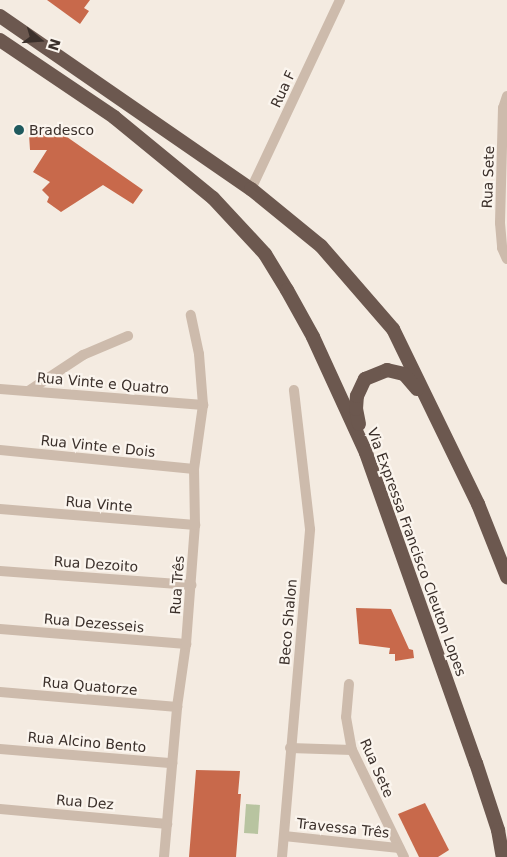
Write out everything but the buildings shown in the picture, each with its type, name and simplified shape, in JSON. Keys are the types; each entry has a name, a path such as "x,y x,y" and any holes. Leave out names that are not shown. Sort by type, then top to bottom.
{"highway":[{"path":"0,16 251,189 321,246 393,328 478,504 507,577"},
{"name":"Via Expressa Francisco Cleuton Lopes","path":"0,40 114,118 213,198 259,247 287,290 313,337 366,454 498,830 503,857"},
{"path":"366,454 356,409 358,396 365,379 387,370 404,374 429,403"},
{"path":"498,830 507,852"}],"street":[{"name":"Rua F","path":"251,189 340,0"},
{"name":"Rua Sete","path":"507,96 502,108 500,223 502,248 507,259"},
{"name":"Rua Três","path":"164,857 177,707 186,644 195,525 194,469 203,404 199,354 191,315"},
{"path":"30,390 83,355 128,336"},
{"name":"Rua Vinte e Quatro","path":"0,389 203,404"},
{"name":"Beco Shalon","path":"282,857 310,529 294,390"},
{"name":"Rua Vinte e Dois","path":"0,450 194,469"},
{"name":"Rua Vinte","path":"0,509 195,525"},
{"name":"Rua Dezoito","path":"0,570 191,585"},
{"name":"Rua Dezesseis","path":"0,628 186,644"},
{"name":"Rua Sete","path":"349,684 346,717 352,750 401,853"},
{"name":"Rua Quatorze","path":"0,692 177,707"},
{"path":"290,748 352,750"},
{"name":"Rua Alcino Bento","path":"0,749 172,764"},
{"name":"Rua Dez","path":"0,809 167,824"},
{"name":"Travessa Três","path":"284,836 401,853"}],"green space":[{"path":"246,804 260,805 258,834 244,833"}],"place":[{"name":"Bradesco","path":"19,130"}]}
